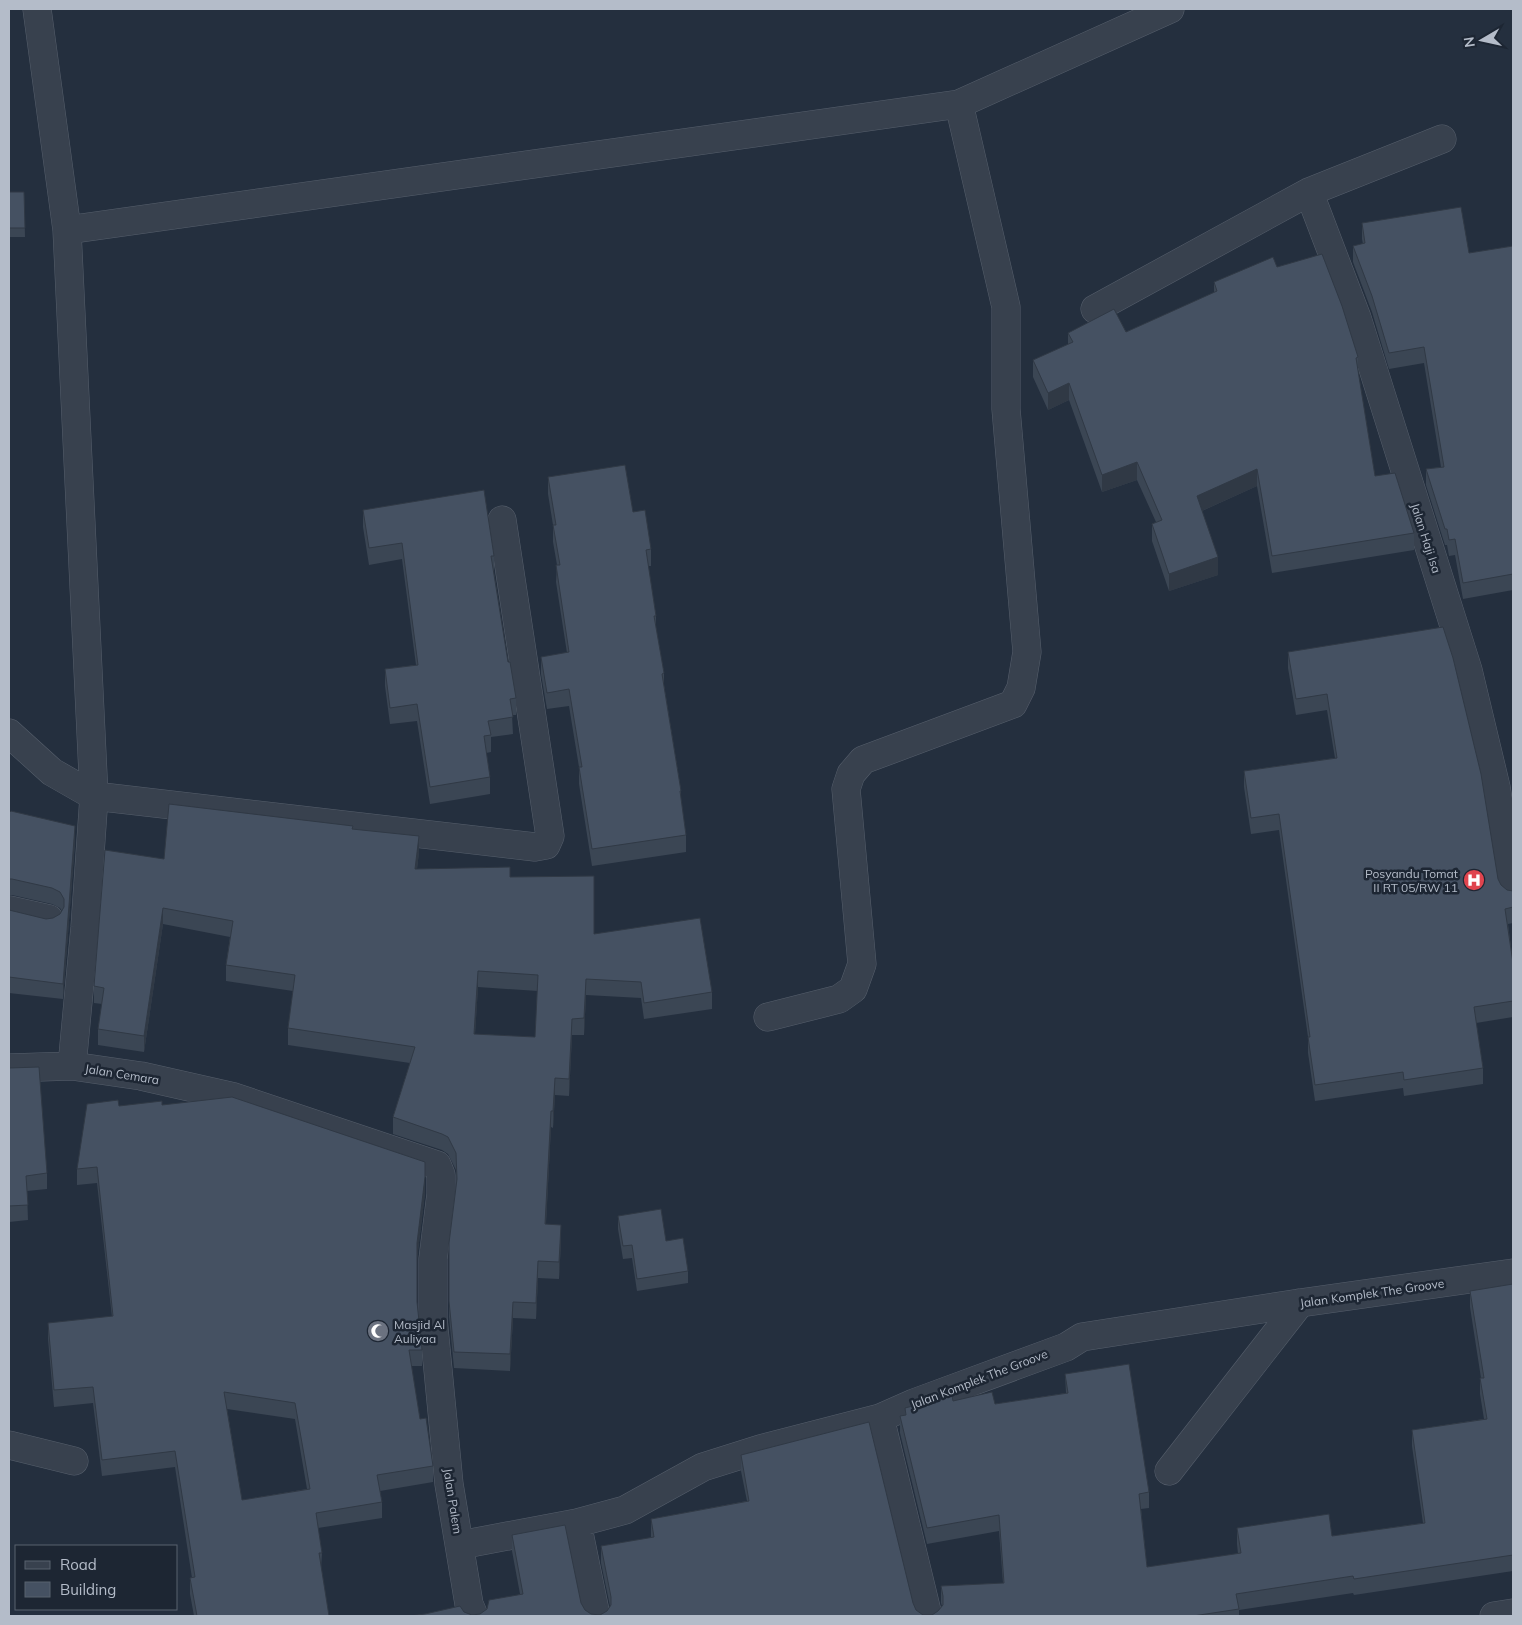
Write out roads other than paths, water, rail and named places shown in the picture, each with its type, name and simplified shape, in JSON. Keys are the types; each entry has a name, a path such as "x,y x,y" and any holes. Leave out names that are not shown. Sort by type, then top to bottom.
{"street":[{"path":"37,9 68,230 94,796 85,927 72,1066"},
{"path":"68,230 959,104 1170,9"},
{"path":"768,1017 839,999 853,990 862,964 846,788 851,774 863,760 1013,704 1021,688 1027,652 1006,408 1006,307 959,104"},
{"path":"1095,309 1309,192 1442,139"},
{"name":"Jalan Haji Isa","path":"1309,192 1357,318 1468,670 1496,787 1513,892"},
{"path":"9,733 52,772 94,796 535,848 546,845 550,836 502,520"},
{"path":"9,910 49,919"},
{"name":"Jalan Cemara","path":"9,1068 72,1066 141,1076 234,1097 437,1165 441,1175 441,1194 433,1259 433,1318 438,1386"},
{"name":"Jalan Komplek The Groove","path":"460,1545 577,1523 625,1510 703,1467 760,1449 880,1418 914,1403 1066,1347 1082,1337 1300,1302 1513,1273"},
{"path":"1169,1471 1300,1302"},
{"name":"Jalan Palem","path":"438,1386 449,1484 472,1610"},
{"path":"880,1418 928,1616"},
{"path":"9,1445 74,1461"},
{"path":"577,1523 596,1616"},
{"path":"442,1610 472,1610"},
{"path":"1494,1616 1513,1613"}],"place":[{"name":"Posyandu Tomat II RT 05/RW 11","path":"1474,880"},
{"name":"Masjid Al Auliyaa","path":"378,1331"}]}
